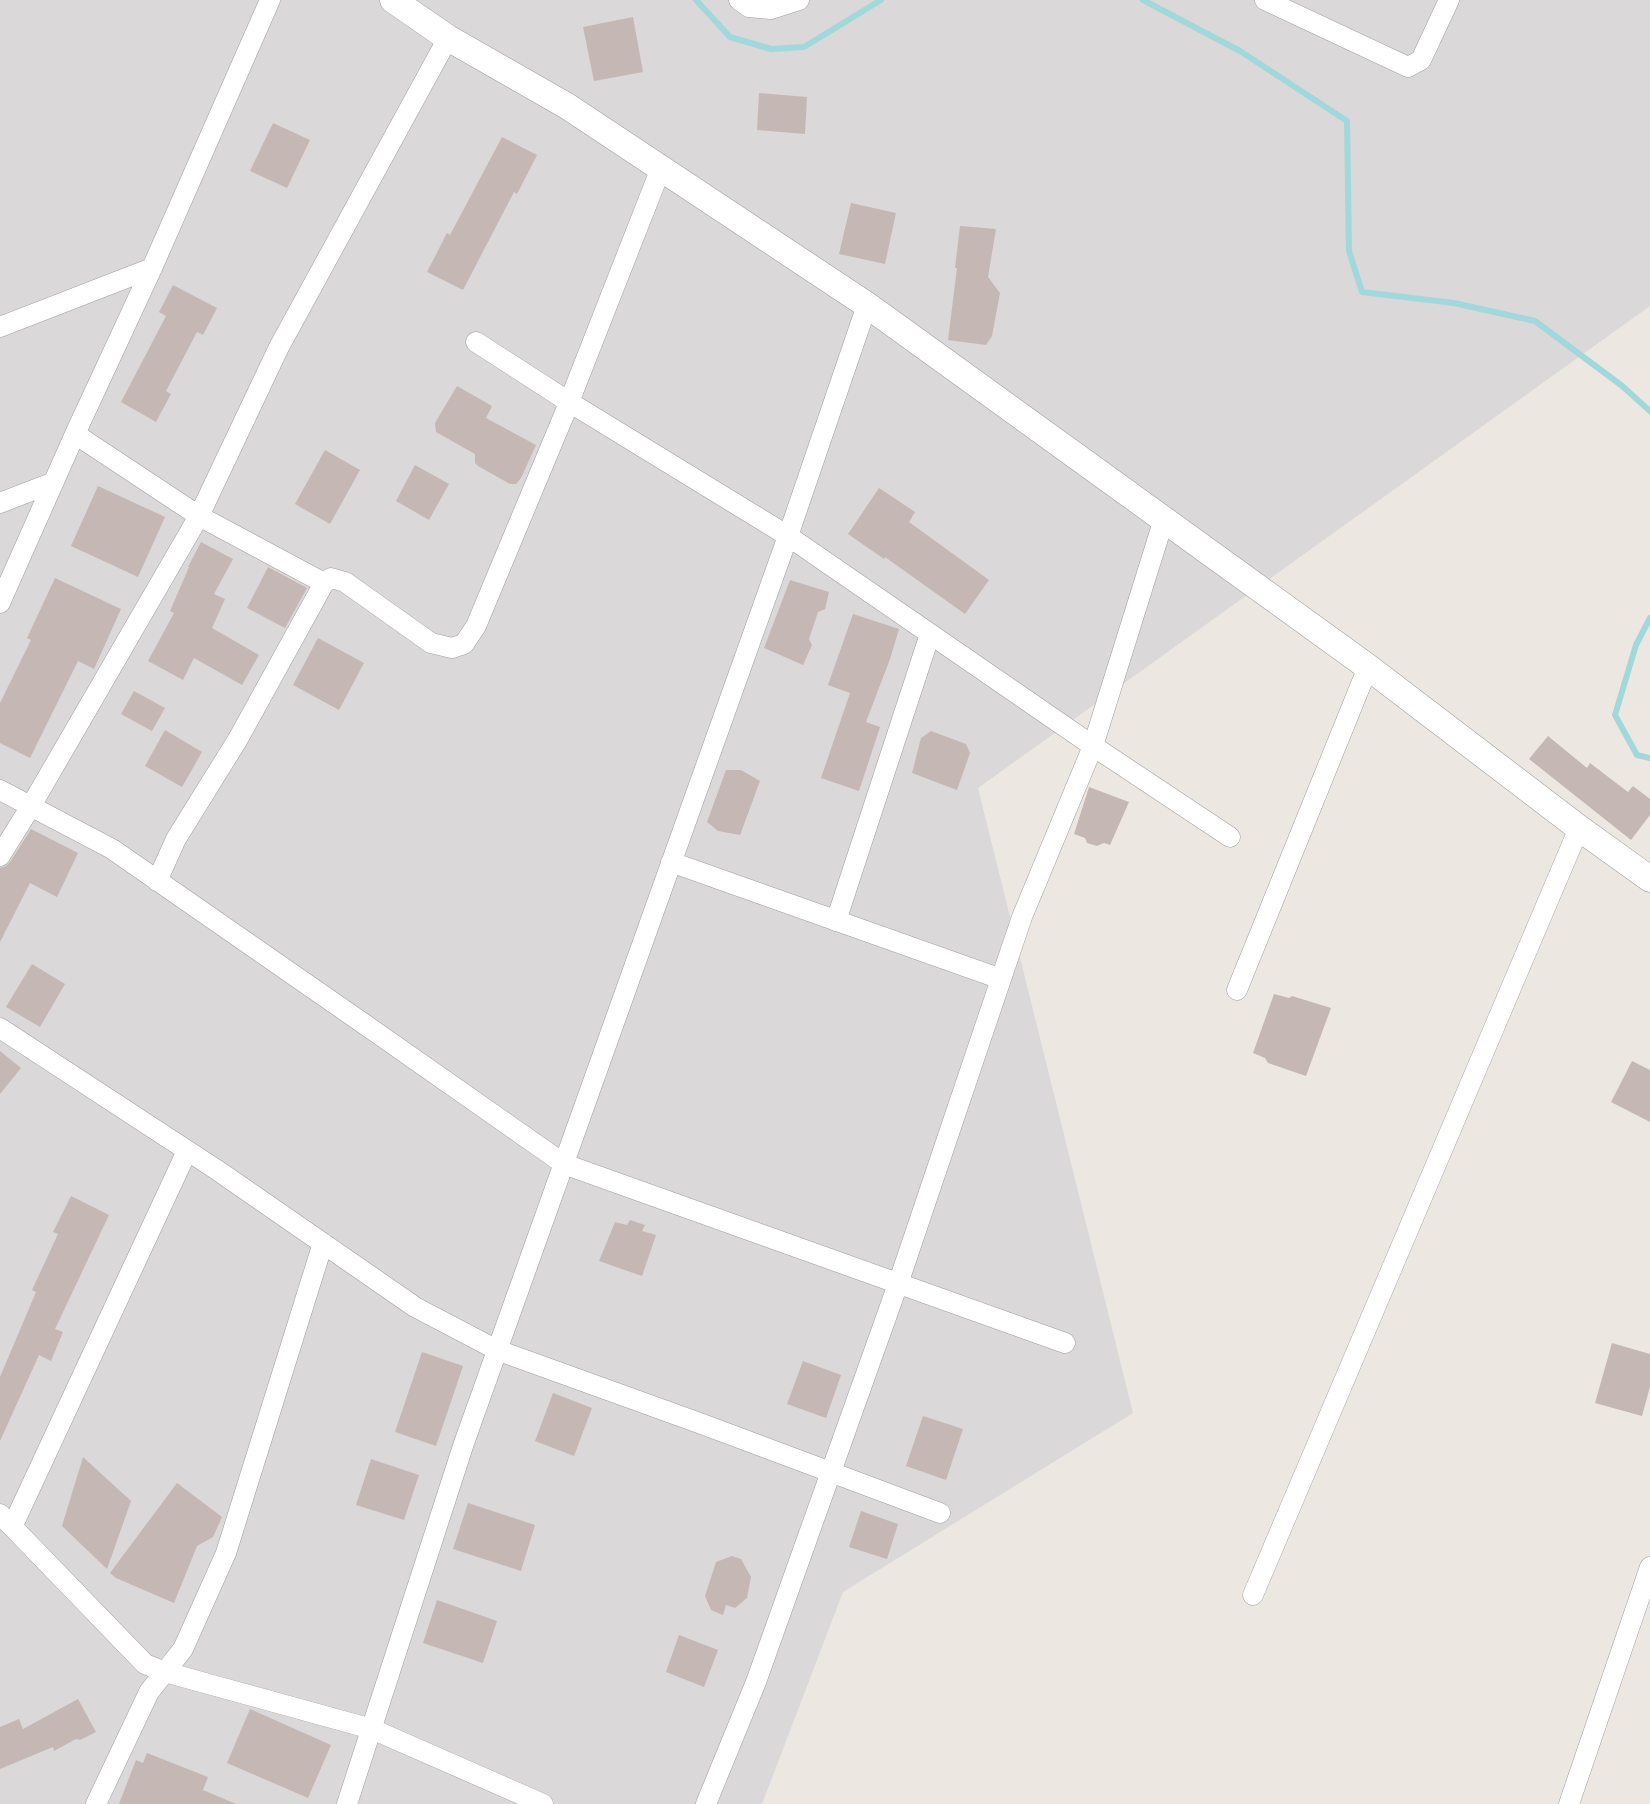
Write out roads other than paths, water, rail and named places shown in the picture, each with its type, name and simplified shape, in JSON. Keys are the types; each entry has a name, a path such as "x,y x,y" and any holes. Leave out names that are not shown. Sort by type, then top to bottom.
{"street":[{"path":"0,603 152,268 270,0"},
{"path":"393,0 448,38 567,106 867,305 1368,667 1579,828 1650,879"},
{"path":"739,0 748,7 771,9 799,0"},
{"path":"1265,0 1408,67 1421,60 1449,0"},
{"path":"0,856 198,516 279,347 448,38"},
{"path":"158,881 176,839 238,739 324,583 331,578 345,582 432,643 452,648 464,644 476,626 569,402 661,168"},
{"path":"0,327 152,268"},
{"path":"347,1804 464,1443 788,537 867,305"},
{"path":"476,342 788,537 1230,837"},
{"path":"75,434 198,516 324,583"},
{"path":"0,503 54,482"},
{"path":"706,1804 756,1682 898,1284 1022,916 1093,746 1164,519"},
{"path":"836,921 930,634"},
{"path":"1237,990 1368,667"},
{"path":"0,790 112,849 564,1164 1065,1343"},
{"path":"1253,1595 1579,828"},
{"path":"672,862 1001,979"},
{"path":"0,1028 187,1151 416,1307 497,1350 939,1513"},
{"path":"187,1151 6,1519 146,1664 165,1672 372,1729 543,1804"},
{"path":"96,1804 149,1692 183,1649 226,1553 323,1243"},
{"path":"1569,1804 1650,1566"}],"waterway":[{"path":"696,0 730,37 771,49 804,47 881,0"},
{"path":"1143,0 1240,51 1347,121 1349,251 1362,292 1454,303 1535,321 1621,385 1650,411"},
{"path":"1650,618 1636,645 1615,715 1637,755 1650,758"}]}
